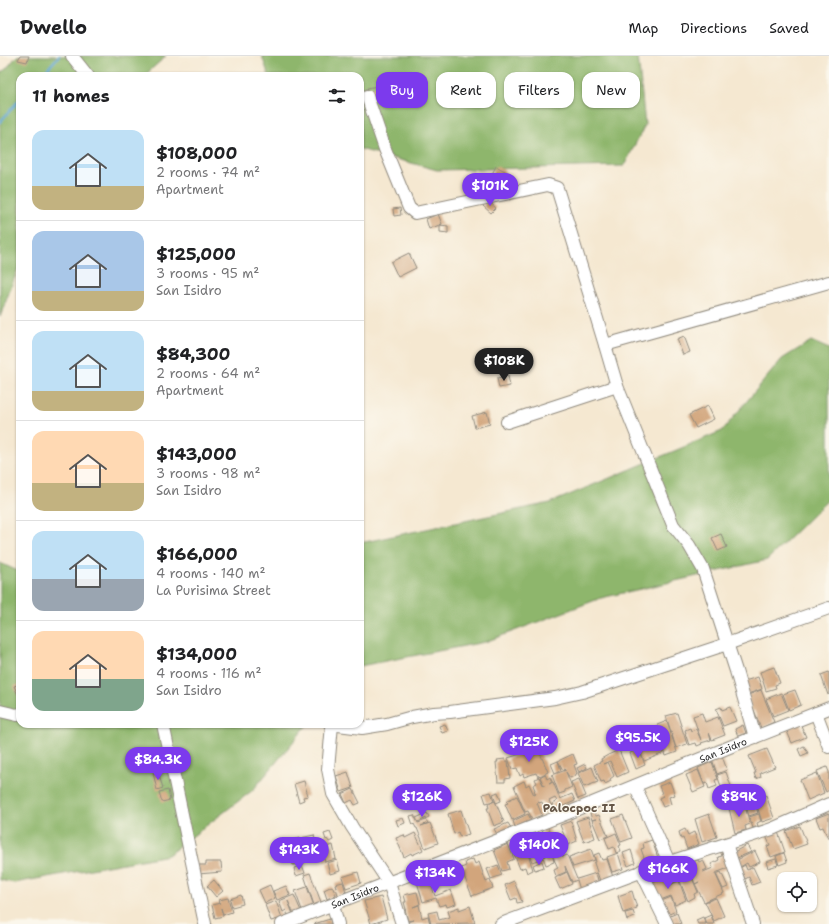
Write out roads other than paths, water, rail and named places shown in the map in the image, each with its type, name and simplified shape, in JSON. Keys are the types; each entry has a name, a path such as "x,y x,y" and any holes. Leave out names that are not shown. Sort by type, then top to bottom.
{"street":[{"path":"72,56 85,72"},
{"path":"367,96 385,149 409,208 415,214 548,186 557,188 617,386 673,525 689,545 703,569 755,737"},
{"path":"605,345 829,282"},
{"path":"507,422 617,386"},
{"path":"364,728 434,713 555,698 582,692 727,644 829,608"},
{"name":"San Isidro","path":"282,924 635,786 829,708"},
{"path":"0,711 16,715"},
{"path":"816,713 829,747"},
{"path":"164,728 205,924"},
{"path":"331,728 328,770 333,794 352,827 389,883 402,924"},
{"path":"635,786 669,862"},
{"path":"501,924 641,871 772,829 829,804"},
{"path":"726,844 753,924"},
{"path":"641,871 666,924"},
{"path":"333,905 338,924"}],"waterway":[{"path":"45,72 59,56"},
{"path":"0,122 16,104"}],"district":[{"name":"Palocpoc II","path":"579,808"}]}
